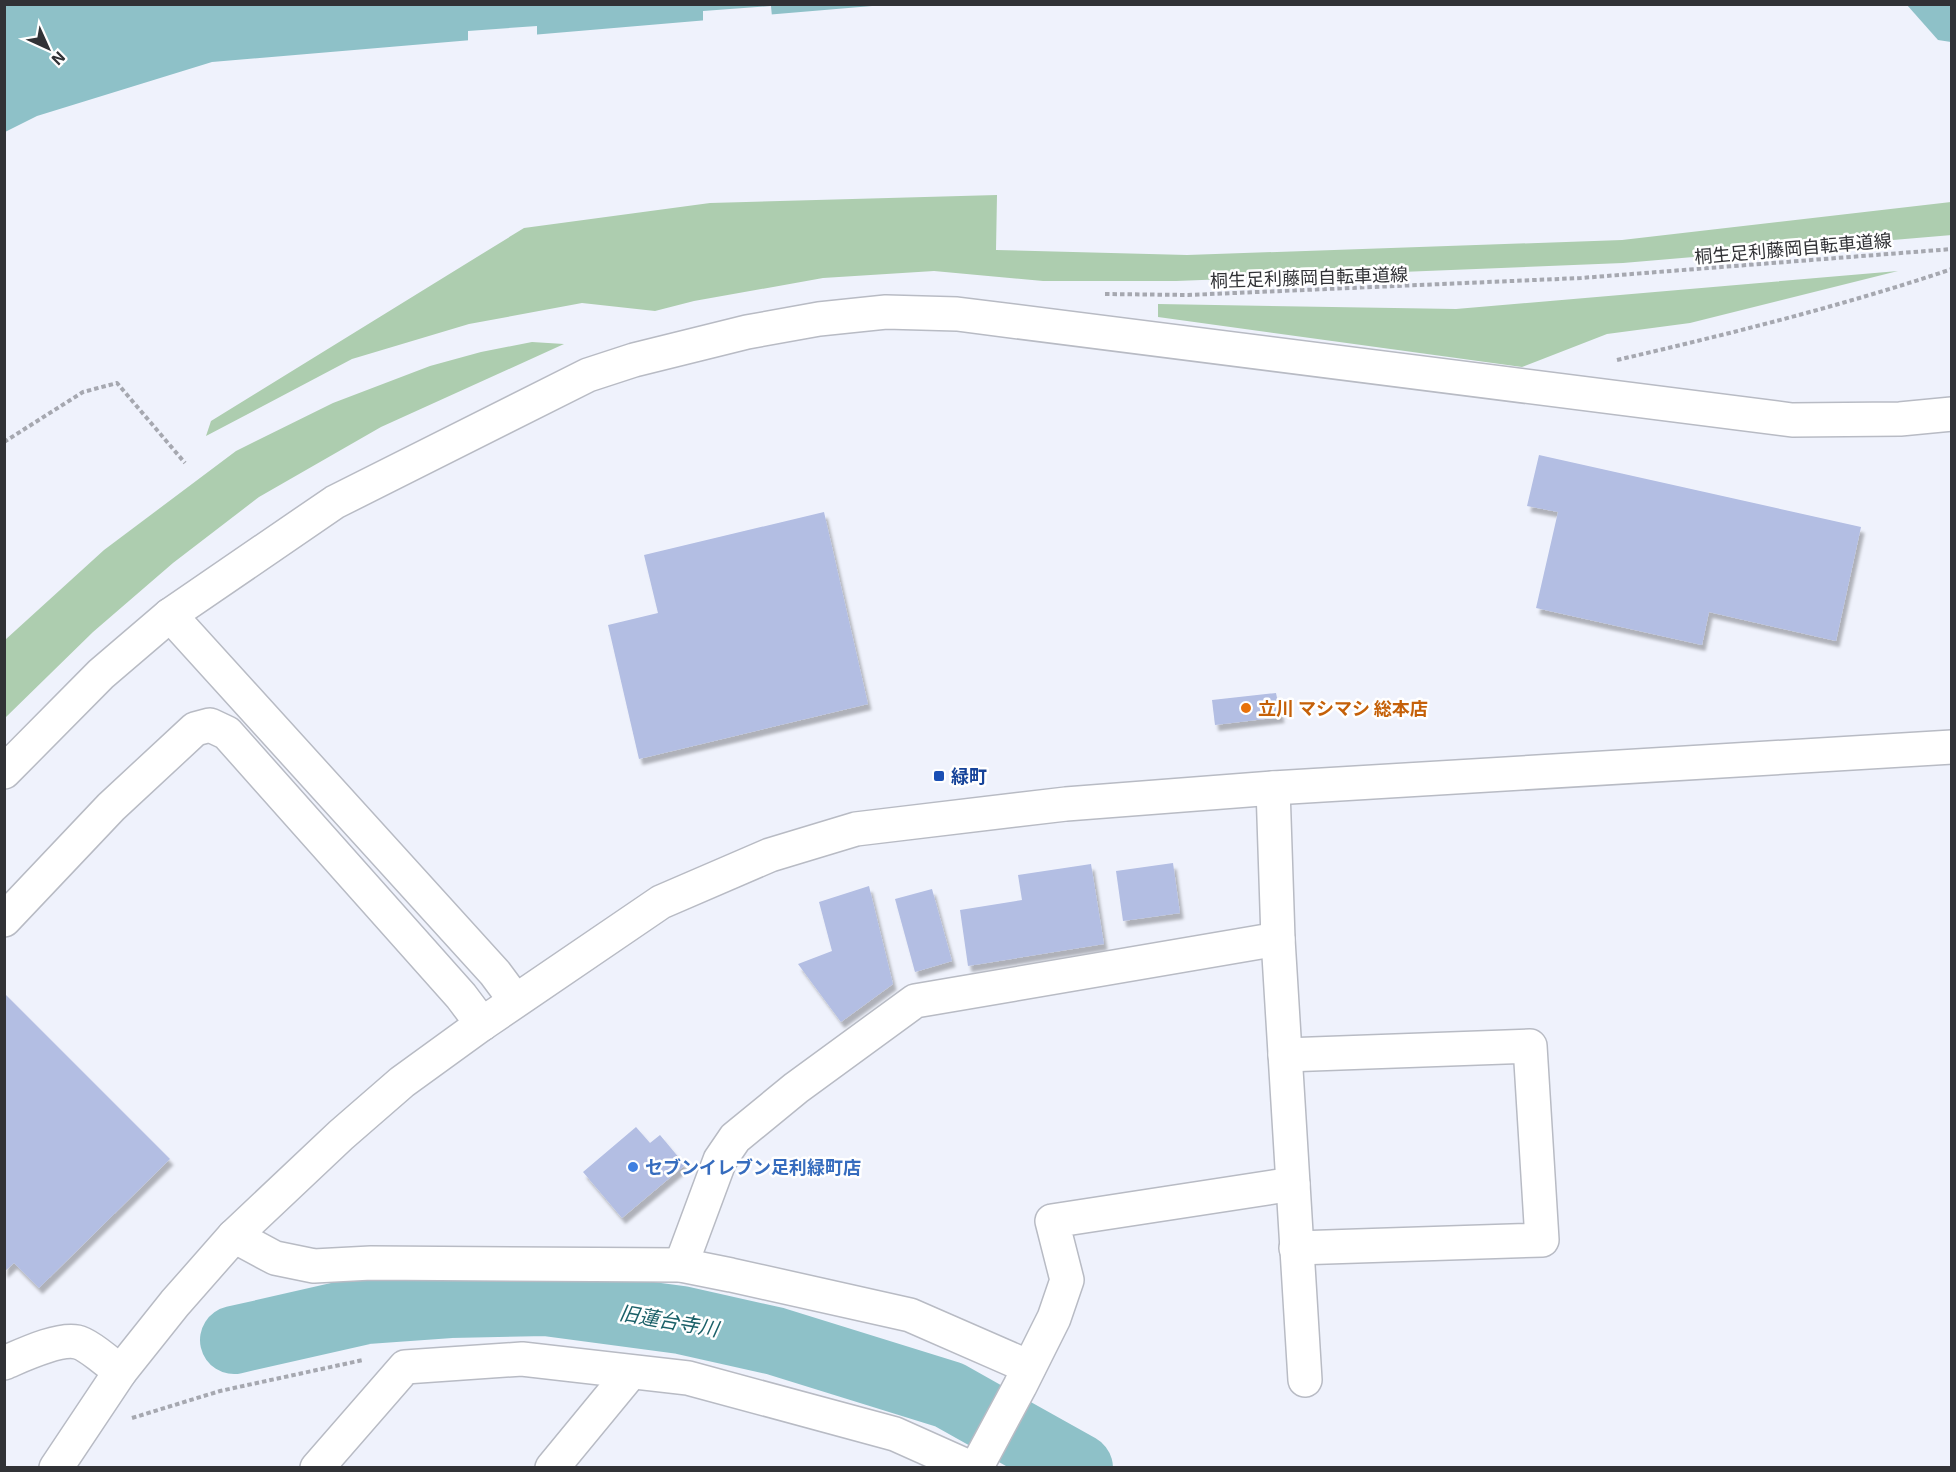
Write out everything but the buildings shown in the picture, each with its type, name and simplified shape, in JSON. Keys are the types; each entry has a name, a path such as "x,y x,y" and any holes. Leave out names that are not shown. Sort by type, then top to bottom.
{"street":[{"path":"4,772 100,674 170,615 335,502 588,375 634,360 747,332 819,319 886,312 957,314 1792,420 1900,419 1952,414"},
{"path":"170,615 495,972 515,1000"},
{"path":"4,920 111,807 195,729 210,725 227,733 461,996 482,1024"},
{"path":"56,1467 120,1372 175,1303 234,1236 341,1135 393,1090 515,1000 661,902 770,855 856,829 1066,804 1274,788 1952,747"},
{"path":"1274,788 1278,939 1305,1380"},
{"path":"681,1265 720,1161 735,1138 796,1088 915,1001 1278,939"},
{"path":"1285,1055 1530,1046 1542,1240 1296,1248"},
{"path":"317,1467 405,1367 522,1359 688,1378 895,1434 979,1460 1025,1377 1054,1318 1067,1280 1052,1221 1293,1184"},
{"path":"234,1236 275,1258 314,1266 371,1263 681,1265 910,1315 1025,1377"},
{"path":"4,1363 57,1343 78,1342 107,1360 120,1372"},
{"path":"552,1467 632,1372"}],"path":[{"name":"桐生足利藤岡自転車道線","path":"1101,294 1188,295 1581,278 1952,249"},
{"path":"1614,361 1832,305 1952,269"},
{"path":"4,442 83,392 117,383 185,464"},
{"path":"125,1420 220,1391 374,1358"}],"green space":[{"path":"997,195 996,250 1187,255 1622,240 1951,202 1952,235 1623,263 1176,281 1043,281 934,271 823,278 694,301 655,311 582,303 469,324 352,359 206,436 211,421 524,228 710,203"},
{"path":"1898,271 1690,323 1607,334 1522,367 1158,317 1158,304 1456,309"},
{"path":"532,342 564,344 381,427 259,497 173,563 93,632 5,718 5,640 104,550 236,451 333,403 430,366 481,352"}],"water":[{"path":"5,5 884,5 212,62 37,116 5,132"},
{"path":"1907,5 1951,5 1951,42 1938,40"}],"pier":[{"path":"771,6 772,17 703,23 703,11"},
{"path":"537,26 537,37 468,43 468,31"}],"waterway":[{"name":"旧蓮台寺川","path":"234,1340 366,1310 450,1304 546,1302 681,1320 775,1341 949,1395 1079,1468"}],"place":[{"name":"立川 マシマシ 総本店","path":"1246,708"},
{"name":"緑町","path":"939,776"},
{"name":"セブンイレブン足利緑町店","path":"633,1167"}]}
